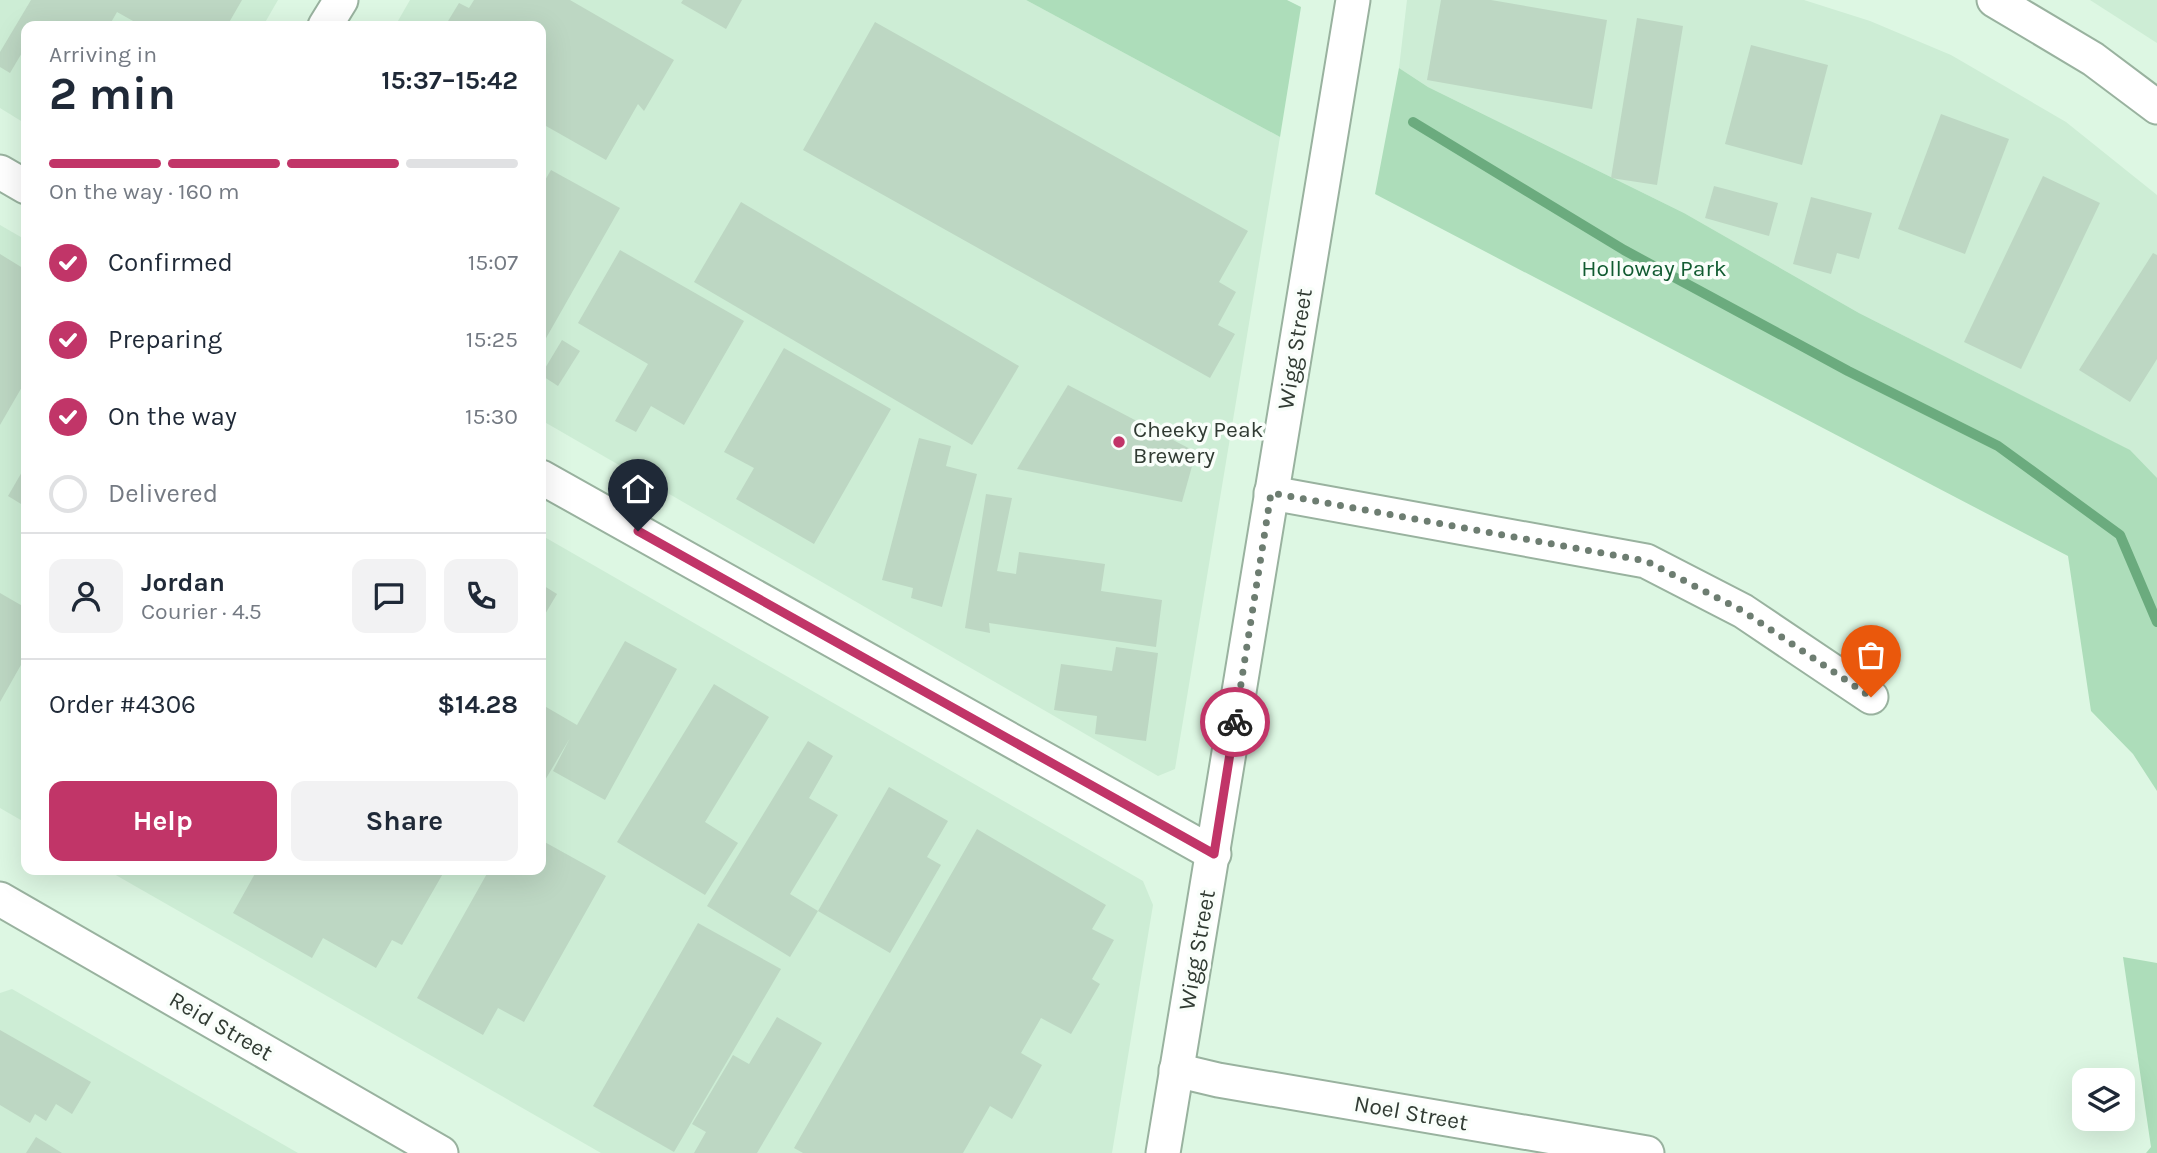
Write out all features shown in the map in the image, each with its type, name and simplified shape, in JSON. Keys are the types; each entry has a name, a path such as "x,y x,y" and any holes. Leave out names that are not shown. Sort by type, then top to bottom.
{"street":[{"path":"328,21 341,0"},
{"name":"Wigg Street","path":"1163,1153 1353,0"},
{"path":"1994,0 2093,59 2157,107"},
{"path":"0,172 21,184"},
{"path":"546,480 1214,854"},
{"path":"1271,493 1646,561 1743,611 1871,697"},
{"name":"Reid Street","path":"0,899 441,1153"},
{"name":"Noel Street","path":"1176,1070 1218,1080 1647,1153"}],"shaded area":[{"path":"0,0 278,0 266,21 21,21 21,121 0,108"},
{"path":"410,0 1026,0 1280,137 1175,769 1158,776 546,423 546,21 398,21"},
{"path":"1407,0 1804,0 1870,21 1951,55 2066,122 2157,195 2157,480 2125,448 1859,313 1684,213 1428,87 1399,68"},
{"path":"2090,0 2157,0 2157,43"},
{"path":"0,225 21,237 21,820 0,808"},
{"path":"546,538 1143,881 1153,905 1112,1153 601,1153 116,875 546,875"},
{"path":"12,989 298,1153 0,1153 0,993"}],"green space":[{"path":"1026,0 1287,0 1301,7 1280,137"},
{"name":"Holloway Park","path":"1399,68 1428,87 1684,213 1859,313 2130,450 2157,478 2157,791 2133,754 2091,711 2068,556 1375,194"},
{"path":"2123,957 2157,963 2157,1153 2146,1153 2151,1147"}],"building":[{"path":"31,0 242,0 230,21 133,21 117,12 112,21 21,21 21,54 10,73 0,67 0,52"},
{"path":"474,0 570,0 674,60 644,111 638,104 606,160 546,126 546,21 448,21 459,3 469,8"},
{"path":"683,0 742,0 726,29 681,3"},
{"path":"1441,0 1491,0 1607,20 1592,109 1427,80"},
{"path":"1637,18 1683,26 1657,185 1611,178"},
{"path":"875,22 1248,231 1219,282 1236,292 1218,325 1235,334 1210,378 803,150"},
{"path":"1751,45 1828,65 1802,165 1725,144"},
{"path":"1941,114 2009,139 1965,254 1898,229"},
{"path":"551,170 620,208 546,338 546,178"},
{"path":"2043,176 2100,203 2021,369 1964,342"},
{"path":"1714,186 1778,203 1769,236 1705,218"},
{"path":"1811,197 1872,213 1859,259 1837,253 1831,274 1793,264"},
{"path":"741,202 1019,366 972,445 694,282"},
{"path":"620,250 744,321 684,425 651,406 636,432 615,421 648,364 578,323"},
{"path":"2153,253 2157,255 2157,359 2130,402 2079,370"},
{"path":"0,254 21,267 21,389 0,425"},
{"path":"562,340 580,351 558,386 546,378 546,367"},
{"path":"784,348 891,409 814,544 736,499 754,468 724,452"},
{"path":"1068,385 1196,452 1182,502 1017,469"},
{"path":"919,438 951,446 946,466 977,474 942,607 911,598 913,588 882,580"},
{"path":"21,474 21,504 8,496"},
{"path":"986,494 1012,498 997,571 1016,574 1019,552 1105,564 1101,591 1162,600 1156,647 989,623 990,633 965,628"},
{"path":"546,587 557,594 546,613"},
{"path":"0,593 21,605 21,665 0,702"},
{"path":"625,641 677,669 605,800 553,771 570,738 546,779 546,707 577,725"},
{"path":"1116,647 1158,653 1146,741 1095,734 1097,716 1054,710 1061,664 1112,671"},
{"path":"714,684 769,717 705,822 738,843 705,895 617,842"},
{"path":"808,741 833,756 809,798 838,815 790,894 818,911 790,957 707,906"},
{"path":"889,787 948,821 927,857 941,865 890,953 818,911"},
{"path":"977,829 1106,905 1092,929 1114,940 1092,979 1100,984 1071,1034 1041,1018 1021,1053 1042,1065 1012,1119 990,1106 963,1153 803,1153 794,1148"},
{"path":"546,843 606,876 524,1022 498,1008 483,1035 417,998 486,875 546,875"},
{"path":"254,875 442,875 402,945 392,940 376,968 323,938 312,958 233,913"},
{"path":"698,923 781,969 674,1152 593,1106"},
{"path":"777,1017 822,1043 757,1153 694,1153 706,1132 692,1124 733,1055 749,1064"},
{"path":"0,1030 91,1082 72,1114 56,1104 46,1121 35,1114 30,1123 0,1105"},
{"path":"36,1137 62,1153 26,1153"}],"waterway":[{"path":"1413,122 1624,250 1848,371 1998,446 2120,535 2157,622"}],"way so far":[{"path":"1235,722 1271,493 1646,561 1743,611 1871,697"}],"place":[{"name":"Cheeky Peak Brewery","path":"1119,442"}],"route":[{"path":"638,531 1214,854 1235,722"}]}
